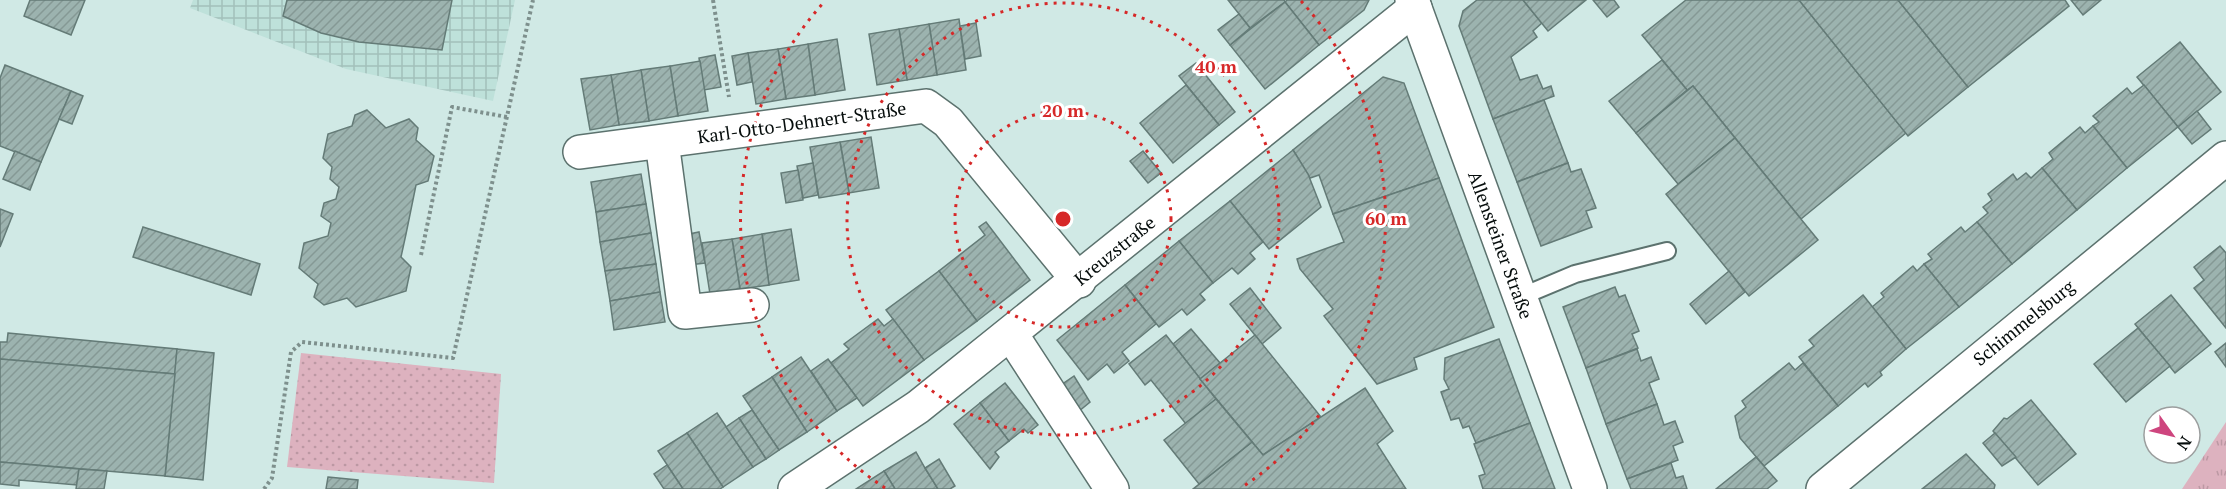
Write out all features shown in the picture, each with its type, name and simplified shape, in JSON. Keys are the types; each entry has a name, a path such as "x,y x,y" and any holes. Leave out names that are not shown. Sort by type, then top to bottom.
{"street":[{"name":"Kreuzstraße","path":"795,489 918,408 1079,281 1417,3"},
{"name":"Allensteiner Straße","path":"1417,3 1590,489"},
{"name":"Karl-Otto-Dehnert-Straße","path":"580,152 926,106 948,122 1079,281"},
{"path":"662,142 685,312 752,305"},
{"name":"Schimmelsburg","path":"1823,489 2226,158"},
{"path":"1011,334 1112,489"}],"lane":[{"path":"1520,297 1575,274 1667,251"}],"path":[{"path":"264,489 272,478 291,352 302,342 453,358 532,0"},
{"path":"714,0 736,132"},
{"path":"421,255 453,107 507,117"}],"shaded area":[{"path":"193,0 515,0 493,101 346,69 190,8"}],"green space":[{"path":"301,353 501,374 494,483 287,467"},
{"path":"2226,422 2226,489 2182,489 2198,465 2202,465 2202,459"}],"building":[{"path":"30,0 85,0 71,35 24,16"},
{"path":"287,0 452,0 442,50 359,42 321,33 283,16"},
{"path":"1228,0 1284,0 1285,2 1250,28"},
{"path":"1287,0 1369,0 1364,10 1319,45 1285,2"},
{"path":"1477,0 1523,0 1542,23 1533,31 1537,37 1511,57 1520,80 1537,75 1543,89 1551,86 1554,96 1493,119 1459,26 1463,11"},
{"path":"1523,0 1586,0 1548,31"},
{"path":"1593,0 1614,0 1619,7 1607,17"},
{"path":"1686,0 1799,0 1906,133 1801,219 1693,86 1687,90 1642,35"},
{"path":"1799,0 1898,0 1968,87 1908,136"},
{"path":"1898,0 2065,0 2069,6 1968,87"},
{"path":"2071,0 2101,0 2083,15"},
{"path":"1285,2 1319,45 1265,89 1230,45"},
{"path":"1239,14 1250,28 1230,45 1218,30"},
{"path":"959,19 966,70 937,75 929,24"},
{"path":"976,23 981,56 965,59 960,26"},
{"path":"929,24 937,75 907,80 899,29"},
{"path":"899,29 907,80 877,85 869,34"},
{"path":"837,39 845,90 815,95 808,44"},
{"path":"2180,42 2221,92 2178,127 2137,77"},
{"path":"808,44 815,95 786,99 778,49"},
{"path":"778,49 786,99 756,104 748,53"},
{"path":"748,53 752,82 737,85 732,56"},
{"path":"715,55 721,87 704,90 699,58"},
{"path":"1662,60 1687,90 1636,133 1609,101"},
{"path":"700,61 708,111 678,116 670,66"},
{"path":"1196,63 1235,112 1219,125 1179,76"},
{"path":"5,65 71,91 41,162 0,146 0,78"},
{"path":"670,66 678,116 649,121 641,70"},
{"path":"641,70 649,121 619,125 611,75"},
{"path":"611,75 619,125 590,130 581,79"},
{"path":"1383,77 1404,83 1439,178 1333,214 1319,175 1310,178 1293,150"},
{"path":"1186,85 1219,125 1173,163 1140,123"},
{"path":"2144,85 2178,127 2127,168 2093,126 2099,122 2093,116 2127,88 2132,94"},
{"path":"1693,86 1735,138 1678,184 1636,133"},
{"path":"71,91 83,96 72,124 59,119"},
{"path":"1544,100 1568,163 1517,182 1493,119"},
{"path":"367,110 386,128 409,119 418,128 416,140 434,156 428,181 416,185 401,257 411,267 406,291 356,307 347,298 324,305 314,297 318,284 299,268 304,243 328,236 331,223 321,216 324,203 336,199 339,187 330,179 332,167 323,158 328,134 352,126 355,115"},
{"path":"2197,111 2211,129 2192,144 2178,127"},
{"path":"2093,126 2127,168 2077,210 2042,168 2053,159 2049,153 2080,127 2085,133"},
{"path":"871,137 879,188 849,193 840,142"},
{"path":"1735,138 1818,240 1749,296 1666,194"},
{"path":"840,142 849,193 819,198 810,147"},
{"path":"1293,150 1308,174 1321,207 1269,249 1230,201"},
{"path":"15,151 41,162 30,190 3,179"},
{"path":"1143,151 1161,173 1148,183 1130,161"},
{"path":"813,163 818,195 803,198 797,166"},
{"path":"1568,163 1571,172 1581,169 1596,208 1586,211 1592,227 1541,246 1517,182"},
{"path":"2042,168 2077,210 2012,264 1977,222 1988,213 1983,207 1992,200 1988,194 2013,174 2017,180 2026,173 2031,178"},
{"path":"798,170 803,200 786,203 781,173"},
{"path":"641,174 646,204 596,212 591,182"},
{"path":"1439,178 1494,327 1414,358 1417,369 1377,384 1324,316 1333,309 1300,269 1297,259 1344,242 1333,214"},
{"path":"1230,201 1263,242 1250,253 1255,259 1238,274 1232,268 1213,283 1179,241"},
{"path":"646,204 651,233 600,242 596,212"},
{"path":"0,209 13,214 0,247"},
{"path":"986,222 1030,280 977,321 939,271 985,235 979,227"},
{"path":"1977,222 2012,264 1959,307 1924,264 1932,259 1928,254 1961,227 1965,232"},
{"path":"143,227 260,264 251,295 133,257"},
{"path":"791,229 799,280 769,285 762,234"},
{"path":"699,232 705,263 689,265 684,235"},
{"path":"651,233 656,264 605,271 600,242"},
{"path":"762,234 769,285 740,289 732,239"},
{"path":"732,239 740,289 710,294 702,243"},
{"path":"1179,241 1213,283 1200,294 1205,300 1187,315 1182,309 1159,327 1125,285"},
{"path":"2220,246 2226,253 2226,328 2194,288 2204,280 2194,267"},
{"path":"656,264 660,292 610,301 605,271"},
{"path":"1924,264 1959,307 1906,349 1872,307 1884,297 1881,293 1913,266 1917,271"},
{"path":"939,271 977,321 924,360 886,310"},
{"path":"1729,271 1745,292 1706,324 1690,304"},
{"path":"1125,285 1156,324 1122,352 1129,361 1114,373 1107,364 1088,380 1057,340"},
{"path":"1615,287 1619,297 1625,295 1639,331 1632,334 1638,348 1586,368 1563,307"},
{"path":"1250,288 1281,328 1262,344 1230,304"},
{"path":"660,292 665,322 614,330 610,301"},
{"path":"1863,295 1906,349 1880,372 1882,375 1868,387 1865,383 1838,406 1799,357 1814,346 1809,340"},
{"path":"2171,295 2211,344 2175,373 2135,324"},
{"path":"878,319 884,326 893,319 924,360 863,406 831,363 849,349 844,344"},
{"path":"2138,328 2170,366 2126,402 2094,364"},
{"path":"1191,329 1220,363 1200,379 1173,344"},
{"path":"8,333 177,349 175,374 0,359 0,342 7,342"},
{"path":"1166,335 1216,399 1186,424 1151,380 1145,385 1129,364"},
{"path":"1255,335 1321,417 1263,455 1200,379"},
{"path":"1499,339 1530,423 1476,443 1469,426 1463,428 1459,418 1451,420 1441,392 1449,389 1444,379 1445,358"},
{"path":"2226,343 2226,367 2215,352"},
{"path":"177,349 214,353 203,480 165,476"},
{"path":"1637,349 1641,361 1651,357 1659,379 1649,383 1657,404 1606,424 1586,368"},
{"path":"801,357 837,411 807,432 772,377"},
{"path":"0,359 175,374 165,476 0,462"},
{"path":"828,359 857,398 837,411 811,371"},
{"path":"1789,363 1795,370 1803,363 1838,406 1764,466 1740,438 1735,416 1746,407 1742,401"},
{"path":"1074,376 1090,402 1078,412 1061,385"},
{"path":"772,377 807,432 779,450 743,396"},
{"path":"1005,383 1038,425 1028,433 1024,429 1009,441 980,403"},
{"path":"1365,388 1393,431 1377,444 1406,489 1193,489 1252,442 1263,455"},
{"path":"1216,399 1252,442 1199,484 1164,440"},
{"path":"2031,400 2076,454 2038,485 1993,431 2004,418 2007,419"},
{"path":"980,403 1009,441 995,452 999,457 990,469 954,424"},
{"path":"1657,404 1664,425 1675,421 1683,442 1673,446 1678,460 1627,479 1606,424"},
{"path":"752,410 779,450 766,459 739,418"},
{"path":"717,413 753,467 723,487 687,433"},
{"path":"739,418 766,459 753,467 726,427"},
{"path":"1530,423 1555,489 1483,489 1479,476 1485,474 1474,444"},
{"path":"687,433 723,487 720,489 683,489 658,451"},
{"path":"1995,433 2016,457 2002,466 1983,443"},
{"path":"916,452 938,489 895,489 884,471"},
{"path":"1966,454 1995,485 1994,489 1922,489"},
{"path":"1756,457 1777,481 1767,489 1716,489"},
{"path":"939,459 955,486 950,489 938,489 925,468"},
{"path":"0,462 79,469 77,485 19,480 19,486 0,484"},
{"path":"1671,463 1676,478 1683,476 1687,489 1631,489 1627,479"},
{"path":"667,465 683,489 664,489 654,474"},
{"path":"79,469 107,471 104,489 76,489"},
{"path":"884,471 895,489 856,489"},
{"path":"328,477 358,480 357,489 326,489"}]}
